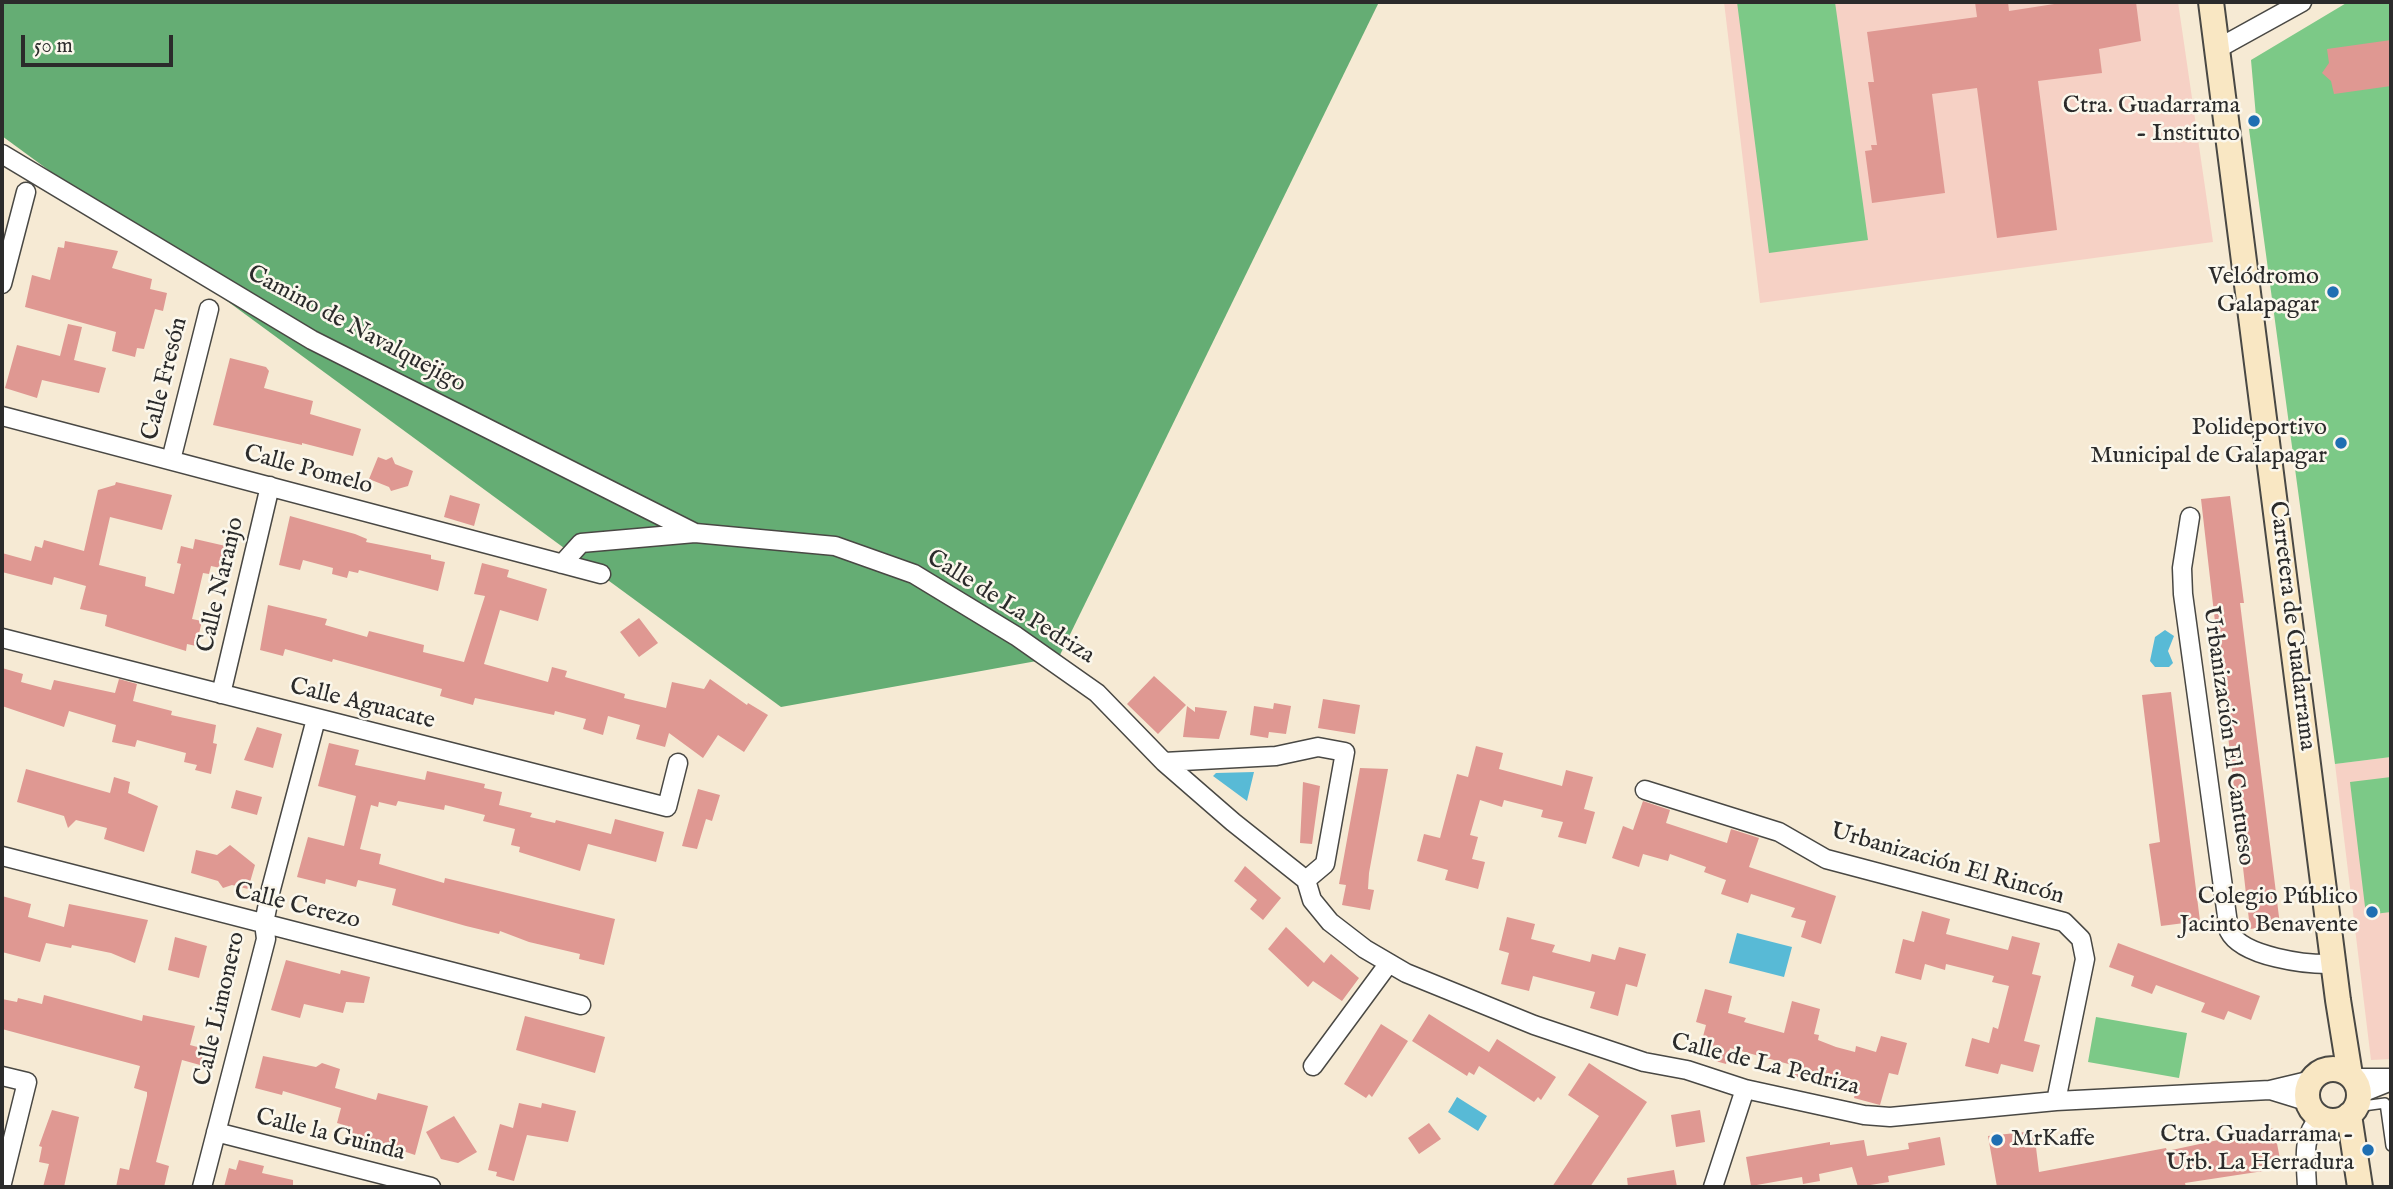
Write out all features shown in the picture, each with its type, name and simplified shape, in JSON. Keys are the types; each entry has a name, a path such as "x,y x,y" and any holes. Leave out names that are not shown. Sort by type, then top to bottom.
{"main road":[{"name":"Carretera de Guadarrama","path":"2211,2 2334,964 2338,1000 2336,1096 2359,1182"}],"street":[{"path":"2217,49 2302,2"},
{"name":"Camino de Navalquejigo","path":"2,154 312,340 695,533"},
{"path":"2,284 26,192"},
{"name":"Calle Fresón","path":"171,460 209,309"},
{"name":"Calle Pomelo","path":"2,416 601,574"},
{"name":"Calle Naranjo","path":"221,695 270,486"},
{"name":"Urbanización El Cantueso","path":"2190,517 2182,568 2183,594 2229,931 2243,945 2291,963 2334,964"},
{"name":"Calle de La Pedriza","path":"562,564 581,543 695,533 835,546 914,574 1016,636 1097,693 1164,762 1306,880 1312,900 1330,922 1389,963 1448,993 1644,1062 1864,1115 1890,1117 2056,1101 2270,1090 2336,1096 2391,1080"},
{"name":"Calle Aguacate","path":"2,638 667,807 678,763"},
{"name":"Calle Limonero","path":"202,1187 266,939 264,923 316,719"},
{"path":"1164,762 1276,756 1318,747 1345,752 1325,864 1306,880"},
{"name":"Urbanización El Rincón","path":"1645,790 1779,832 1826,859 2064,922 2081,939 2085,959 2056,1101"},
{"name":"Calle Cerezo","path":"2,856 581,1005"},
{"path":"1314,1066 1389,963"},
{"path":"2,1076 27,1082 2,1183"},
{"path":"1713,1187 1745,1088"},
{"path":"2308,1187 2307,1137 2310,1128 2336,1096"},
{"name":"Calle la Guinda","path":"216,1132 431,1187"}],"lane":[{"path":"2336,1096 2385,1103 2391,1146"}],"shaded area":[{"path":"1724,2 2178,2 2213,242 1760,303"},
{"name":"Colegio Público Jacinto Benavente","path":"2391,757 2391,1059 2371,1060 2335,764"}],"green space":[{"path":"2,2 1379,2 1059,657 781,707 2,136"},
{"path":"1737,2 1835,2 1868,240 1769,253"},
{"name":"Polideportivo Municipal de Galapagar","path":"2348,2 2391,2 2391,757 2335,764 2249,129 2257,128 2251,60"},
{"path":"2391,777 2391,912 2366,915 2350,782"},
{"path":"2096,1017 2187,1033 2179,1078 2088,1062"}],"water":[{"path":"2165,630 2174,636 2168,651 2173,663 2169,667 2155,667 2150,661 2155,637"},
{"path":"1254,772 1247,801 1213,776 1216,773"},
{"path":"1737,933 1792,947 1784,977 1729,963"},
{"path":"1457,1097 1487,1116 1478,1131 1448,1112"}],"building":[{"path":"1975,2 2008,2 2009,11 2067,2 2136,2 2141,41 2099,49 2102,73 2038,81 2057,230 1997,238 1977,88 1932,94 1945,193 1872,203 1865,151 1872,150 1871,145 1877,145 1868,82 1874,82 1867,32 1977,17"},
{"path":"2391,40 2391,86 2334,94 2331,81 2322,73 2329,63 2327,49"},
{"path":"65,241 118,251 112,268 152,279 150,289 167,293 163,311 155,309 144,349 137,348 135,357 112,351 116,332 25,307 32,275 50,280 58,247 64,248"},
{"path":"68,324 82,327 74,360 106,368 99,393 42,380 37,398 5,388 17,345 60,356"},
{"path":"230,358 266,367 269,371 264,388 313,401 310,414 361,429 353,456 213,425"},
{"path":"378,457 386,460 392,457 395,464 413,471 408,486 391,491 389,487 369,479"},
{"path":"116,482 172,495 162,530 110,517 99,565 146,577 145,586 174,594 181,564 177,563 181,546 193,549 195,539 230,547 225,569 211,566 209,574 203,573 192,619 202,621 196,646 187,644 186,651 105,626 107,615 80,609 86,586 54,577 52,585 2,572 2,553 31,561 35,546 42,548 44,540 84,551 98,490 115,485"},
{"path":"450,495 480,504 474,526 444,517"},
{"path":"2230,496 2244,603 2240,603 2280,925 2250,929 2201,499"},
{"path":"290,516 355,534 367,539 366,542 431,555 431,559 445,562 438,591 359,570 358,573 349,571 347,578 332,574 333,568 303,560 300,570 279,565"},
{"path":"482,563 509,570 507,577 547,589 538,621 500,610 484,664 548,682 552,667 567,671 565,677 625,694 624,698 666,708 672,682 704,689 710,679 747,705 748,703 768,715 744,752 718,735 703,758 669,733 665,747 636,739 640,725 608,716 603,735 583,729 586,719 555,711 554,715 475,698 473,705 440,696 442,689 333,659 332,662 285,649 283,656 260,650 268,605 327,619 325,625 367,637 369,631 424,645 423,652 464,662 485,596 474,594"},
{"path":"639,618 658,643 639,657 620,632"},
{"path":"2,668 23,674 21,682 51,690 54,680 115,693 119,679 137,684 133,701 172,711 171,715 216,725 213,743 217,744 211,774 195,770 197,765 184,762 186,753 137,740 135,747 112,742 116,725 69,711 64,727 2,706"},
{"path":"1154,676 1186,705 1158,734 1127,704"},
{"path":"2171,692 2200,921 2161,926 2149,844 2160,842 2142,695"},
{"path":"1323,699 1360,705 1355,734 1318,728"},
{"path":"1274,703 1291,706 1286,734 1269,732 1268,738 1250,735 1254,706 1273,709"},
{"path":"1187,706 1195,712 1195,707 1227,711 1219,739 1183,737"},
{"path":"257,727 282,734 273,768 244,760"},
{"path":"329,743 359,750 355,765 425,780 427,771 485,784 484,788 502,792 499,805 532,813 530,817 555,823 556,820 611,834 615,819 664,832 656,862 588,844 580,871 519,852 520,847 511,845 515,829 483,821 485,815 445,805 444,810 398,801 396,806 379,802 378,807 371,805 360,849 381,854 379,864 444,883 445,878 615,919 604,965 579,959 580,954 529,942 500,931 499,934 392,905 396,889 358,880 356,887 326,879 325,884 297,877 308,837 344,846 356,796 318,786"},
{"path":"1476,746 1503,753 1499,769 1562,786 1566,770 1593,777 1584,809 1595,812 1586,844 1558,837 1563,822 1541,817 1543,810 1504,800 1502,807 1480,800 1470,835 1478,837 1472,859 1485,862 1478,889 1445,880 1448,870 1417,861 1424,834 1440,838 1457,774 1468,777"},
{"path":"1360,768 1388,769 1369,873 1368,889 1374,890 1370,910 1342,905 1346,885 1339,884"},
{"path":"26,769 110,793 114,777 130,782 128,793 158,806 144,852 104,839 107,828 76,820 68,828 64,816 17,802"},
{"path":"1303,782 1320,786 1312,844 1300,843"},
{"path":"698,789 720,795 712,821 706,819 697,849 682,846"},
{"path":"236,790 262,797 257,815 231,808"},
{"path":"1643,801 1670,810 1666,823 1727,843 1731,829 1759,838 1749,867 1836,896 1821,944 1801,937 1806,921 1791,917 1795,908 1751,894 1748,903 1721,894 1726,880 1704,872 1706,867 1670,854 1668,861 1643,854 1639,867 1612,858 1623,826 1633,830"},
{"path":"230,845 255,865 248,889 232,885 223,888 218,881 191,873 196,850 217,855"},
{"path":"1245,866 1281,898 1263,920 1250,909 1257,900 1234,881"},
{"path":"2,896 31,904 28,917 64,927 69,904 148,920 135,963 111,953 72,945 71,948 46,943 40,962 2,952"},
{"path":"1922,911 1950,919 1946,934 2008,950 2012,936 2040,943 2032,974 2041,976 2024,1041 2040,1045 2033,1072 2001,1064 1998,1074 1965,1066 1972,1038 1989,1043 1993,1027 1998,1029 2009,986 1992,982 1994,976 1946,964 1945,970 1925,964 1921,980 1895,973 1903,939 1914,942"},
{"path":"1507,917 1535,924 1531,939 1555,945 1552,952 1590,962 1592,954 1615,960 1619,947 1646,954 1637,987 1626,984 1618,1016 1590,1008 1595,992 1533,976 1529,991 1501,984 1509,953 1499,950"},
{"path":"1286,927 1324,963 1331,954 1359,978 1342,1001 1313,981 1308,987 1268,949"},
{"path":"175,937 207,946 199,978 168,970"},
{"path":"2118,943 2260,996 2251,1020 2228,1011 2224,1020 2201,1012 2205,1003 2156,985 2152,994 2131,986 2134,976 2109,967"},
{"path":"286,960 340,974 341,970 370,977 364,1003 346,1002 343,1013 304,1004 300,1018 271,1010"},
{"path":"1705,989 1732,996 1728,1013 1746,1018 1744,1022 1784,1033 1792,1001 1820,1009 1814,1034 1819,1035 1818,1040 1836,1047 1855,1052 1856,1046 1876,1052 1881,1036 1907,1043 1898,1075 1889,1073 1880,1105 1854,1098 1858,1081 1827,1073 1824,1084 1789,1075 1792,1065 1730,1048 1726,1064 1698,1056 1706,1025 1696,1022"},
{"path":"44,995 142,1021 143,1015 195,1026 190,1045 205,1049 200,1065 182,1060 156,1162 169,1166 164,1187 116,1187 120,1168 129,1170 147,1096 147,1092 134,1088 140,1066 2,1029 2,999 17,1002 18,998 42,1004"},
{"path":"1429,1014 1489,1052 1497,1039 1556,1077 1541,1100 1538,1097 1534,1102 1479,1066 1474,1075 1469,1072 1467,1076 1412,1041"},
{"path":"525,1016 605,1037 595,1073 516,1050"},
{"path":"1381,1024 1408,1041 1372,1097 1369,1094 1366,1098 1344,1084"},
{"path":"263,1056 316,1067 322,1063 340,1069 335,1088 376,1100 378,1093 428,1106 415,1155 349,1133 344,1125 337,1123 341,1108 283,1091 282,1095 255,1088"},
{"path":"1589,1063 1647,1102 1590,1187 1552,1187 1599,1116 1568,1095"},
{"path":"519,1103 541,1108 542,1103 576,1111 568,1142 527,1135 514,1181 496,1176 497,1172 488,1170 500,1124 513,1128"},
{"path":"52,1110 79,1117 64,1187 43,1187 49,1164 39,1162 42,1147 39,1146"},
{"path":"1700,1110 1705,1142 1676,1147 1671,1115"},
{"path":"454,1116 477,1152 458,1163 441,1159 426,1132"},
{"path":"1429,1123 1441,1139 1419,1154 1408,1138"},
{"path":"2274,1128 2280,1159 2268,1161 2270,1170 2185,1183 2186,1187 1997,1187 1988,1136 2034,1131 2039,1172 2166,1148 2167,1151"},
{"path":"1940,1137 1945,1165 1888,1176 1889,1182 1858,1187 1852,1167 1819,1174 1820,1181 1803,1184 1802,1177 1751,1186 1746,1157 1830,1142 1830,1145 1864,1140 1867,1156 1909,1149 1908,1143"},
{"path":"239,1160 264,1166 262,1173 293,1180 293,1187 224,1187 229,1168 236,1170"},
{"path":"1674,1170 1677,1187 1628,1187 1627,1178"}],"place":[{"name":"Ctra. Guadarrama - Instituto","path":"2254,121"},
{"name":"Velódromo Galapagar","path":"2333,292"},
{"name":"Polideportivo Municipal de Galapagar","path":"2341,443"},
{"name":"Colegio Público Jacinto Benavente","path":"2372,912"},
{"name":"MrKaffe","path":"1997,1140"},
{"name":"Ctra. Guadarrama - Urb. La Herradura","path":"2368,1150"}]}
